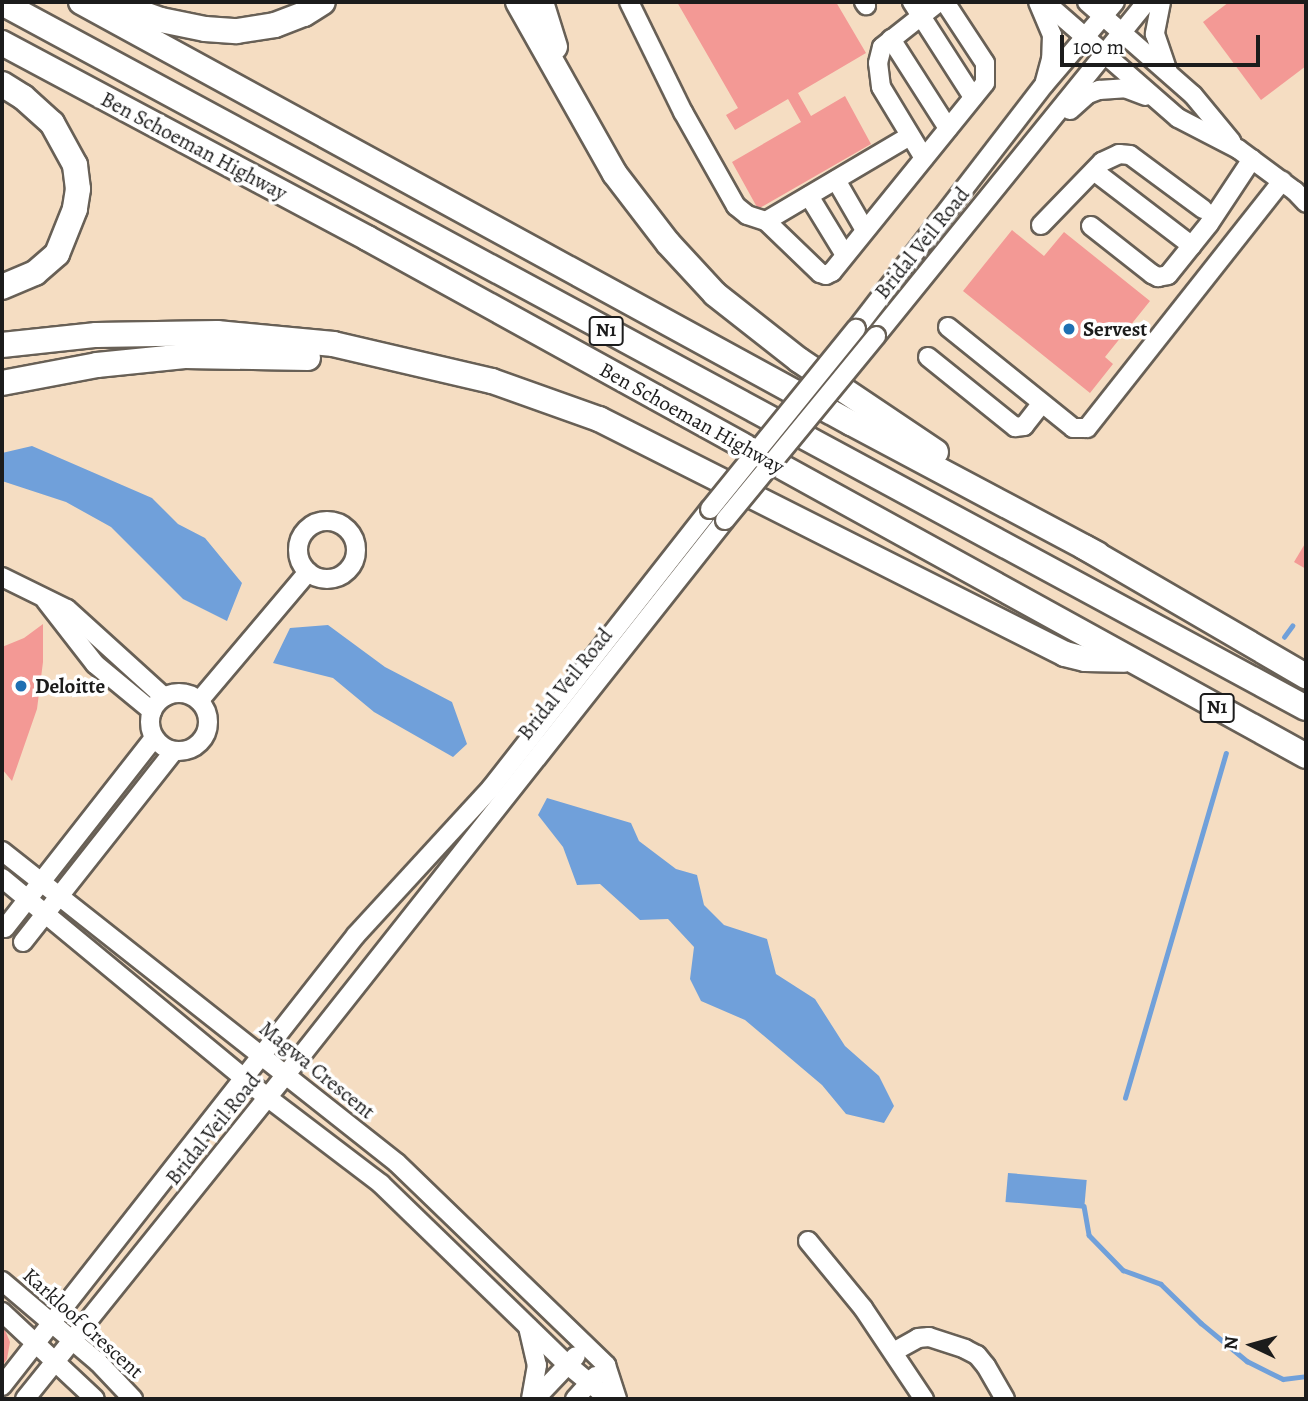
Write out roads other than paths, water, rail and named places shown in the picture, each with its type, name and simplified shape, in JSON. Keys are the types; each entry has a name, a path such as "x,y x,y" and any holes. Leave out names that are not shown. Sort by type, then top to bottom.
{"highway":[{"path":"81,2 851,424 1097,554"},
{"path":"111,2 161,20 205,29 237,31 275,25 304,14 323,2"},
{"path":"518,2 587,129 615,174 668,243 715,294 757,329 920,442 1097,554 1306,676"},
{"path":"541,2 558,59 587,129"},
{"name":"Ben Schoeman Highway","path":"2,3 1306,708"},
{"name":"Ben Schoeman Highway","path":"2,43 367,238 1306,756"},
{"path":"2,84 23,97 52,123 75,165 78,189 75,209 57,254 35,273 2,287"},
{"path":"2,345 96,335 217,333 333,344 492,381 599,419 1065,654 1085,659 1129,660"},
{"path":"2,383 97,365 185,356 281,356 411,362"}],"street":[{"path":"629,2 684,112 736,206 747,215 766,221 820,273 832,272 985,83 985,63 945,2"},
{"path":"924,158 881,87 878,63 882,47 916,9 939,2"},
{"path":"1038,2 1052,35 1051,59 1044,85"},
{"path":"948,327 1073,429 1087,428 1297,189 1245,154 1178,118 1045,2"},
{"path":"1087,2 1109,8 1121,33 1193,95 1245,154"},
{"name":"Bridal Veil Road","path":"25,1399 286,1075 725,520 1146,2"},
{"path":"1161,2 1155,34 1172,79"},
{"name":"Bridal Veil Road","path":"2,1386 260,1054 356,935 491,788 710,509 856,329 1044,85 1109,8"},
{"path":"916,9 973,97"},
{"path":"891,39 948,128"},
{"path":"983,204 1074,105 1088,94 1125,88 1158,102"},
{"path":"766,221 910,136"},
{"path":"1091,226 1158,277 1168,275 1192,246 1245,154"},
{"path":"1041,225 1110,158 1130,155 1203,209"},
{"path":"1094,171 1192,246"},
{"path":"836,180 865,230"},
{"path":"809,196 845,255"},
{"path":"928,357 1015,427 1024,426 1042,403"},
{"path":"200,701 308,572"},
{"path":"2,577 76,616 164,697"},
{"path":"46,601 94,664 152,711"},
{"path":"182,693 200,701 209,718 204,738 189,751 174,751 160,745 154,738 150,720 152,711 164,697 182,693"},
{"path":"5,928 154,738"},
{"path":"23,943 174,751"},
{"name":"Magwa Crescent","path":"2,852 397,1163 606,1365"},
{"path":"2,878 267,1097 381,1184 589,1384 609,1399"},
{"path":"808,1241 895,1351 925,1399"},
{"name":"Karkloof Crescent","path":"2,1281 98,1362 133,1399"},
{"path":"2,1312 95,1399"},
{"path":"527,1324 537,1365 533,1399"},
{"path":"895,1351 918,1338 929,1337 965,1349 982,1361 1005,1399"},
{"path":"533,1399 587,1346"},
{"path":"575,1399 606,1365"},
{"path":"606,1365 617,1399"}],"water":[{"path":"32,446 152,498 178,524 205,538 242,583 227,621 183,599 111,527 66,502 2,481 2,453"},
{"path":"328,625 385,667 452,702 467,744 453,757 374,712 333,678 273,663 290,628"},
{"path":"547,798 631,823 639,841 676,869 697,875 704,905 724,925 767,939 776,974 815,999 845,1046 879,1076 894,1106 884,1123 846,1114 822,1085 745,1020 701,1001 690,979 694,947 668,919 640,920 600,884 577,885 563,847 538,815"},
{"path":"1008,1173 1087,1180 1084,1209 1005,1202"}],"waterway":[{"path":"1284,637 1292,626"},
{"path":"1125,1098 1226,753"},
{"path":"1084,1206 1089,1235 1123,1270 1161,1284 1201,1323 1247,1361 1283,1379 1306,1376"}],"place":[{"name":"Servest","path":"1069,329"},
{"name":"Deloitte","path":"21,686"}]}
